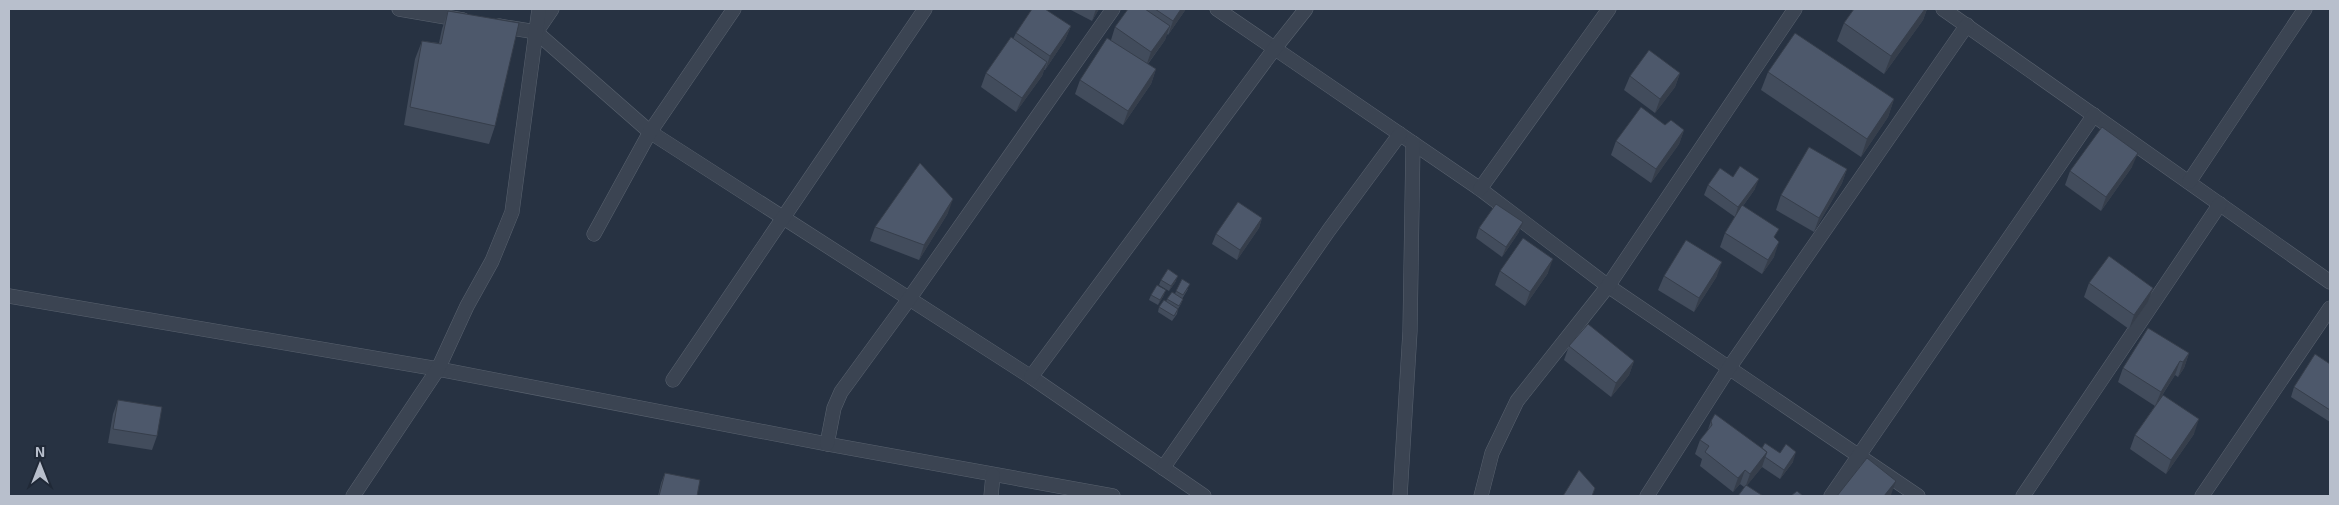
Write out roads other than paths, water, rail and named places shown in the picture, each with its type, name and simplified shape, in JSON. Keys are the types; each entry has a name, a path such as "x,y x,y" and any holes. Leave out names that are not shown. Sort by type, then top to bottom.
{"street":[{"path":"399,9 536,32 650,132 1031,377 1204,496"},
{"path":"353,496 438,369 467,306 492,261 512,212 539,9"},
{"path":"536,32 552,9"},
{"path":"594,234 650,132 734,9"},
{"path":"673,380 925,9"},
{"path":"827,444 834,408 841,392 909,299 1113,9"},
{"path":"1218,9 1480,190 1608,286 1918,496"},
{"path":"1031,377 1306,9"},
{"path":"1480,190 1609,9"},
{"path":"1481,496 1492,453 1517,401 1608,286 1795,9"},
{"path":"1944,9 2330,282"},
{"path":"2189,182 2305,9"},
{"path":"1647,496 1729,368 1967,25"},
{"path":"1830,496 2094,115"},
{"path":"1163,468 1329,230 1400,134"},
{"path":"1400,496 1410,331 1413,143"},
{"path":"2023,496 2220,204"},
{"path":"9,296 438,369 827,444 1113,496"},
{"path":"2202,496 2330,308"},
{"path":"991,496 993,474"}]}
